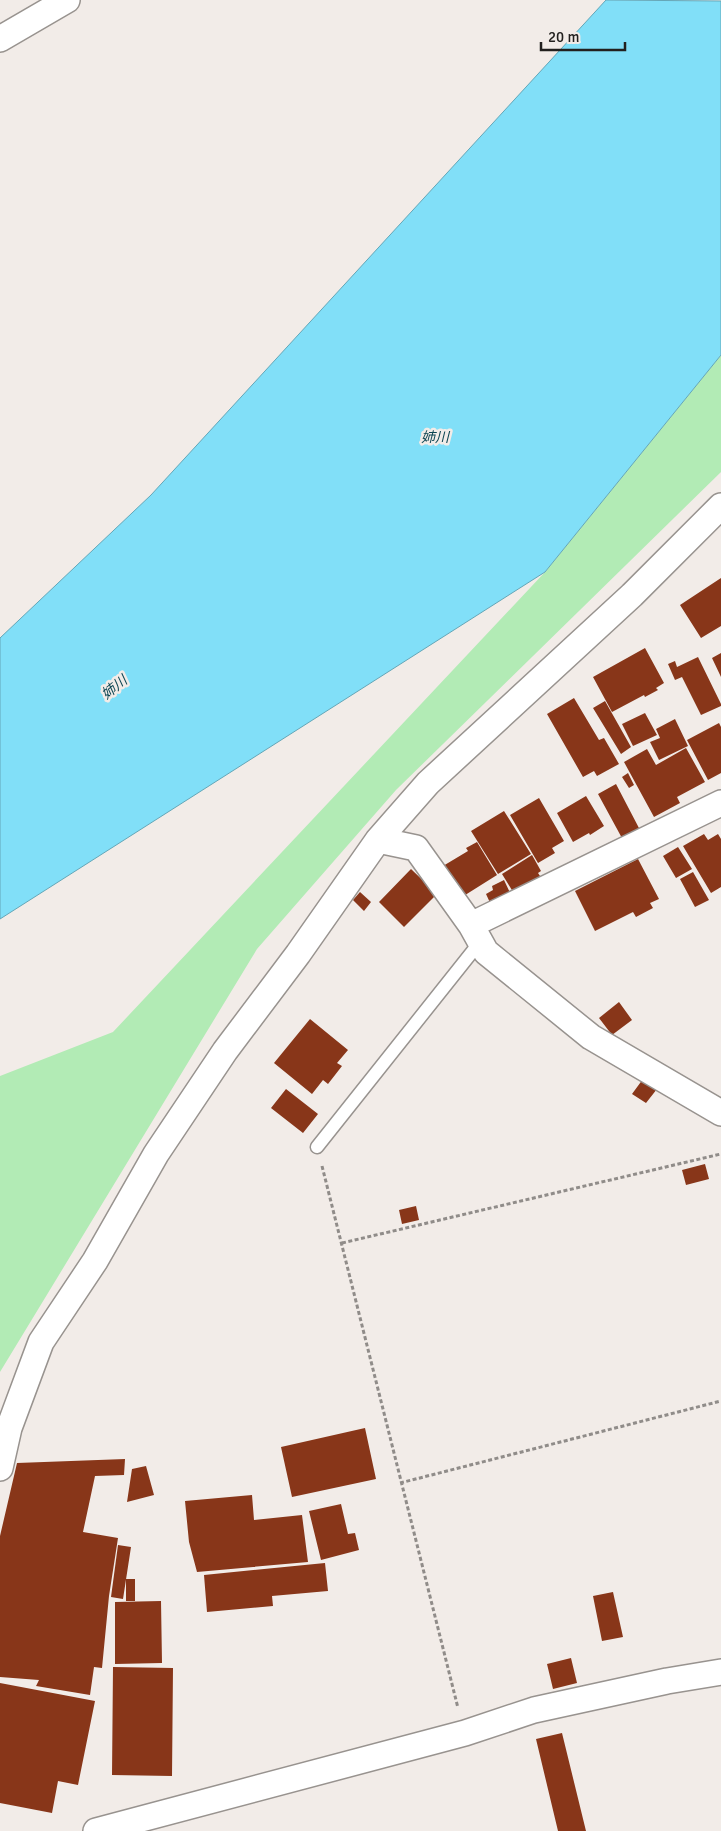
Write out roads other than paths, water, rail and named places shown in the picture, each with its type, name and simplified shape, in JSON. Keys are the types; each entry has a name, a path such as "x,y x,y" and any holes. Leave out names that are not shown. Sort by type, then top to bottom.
{"street":[{"path":"0,39 67,0"},
{"path":"0,1468 9,1428 41,1342 95,1261 156,1154 225,1051 298,954 378,840 428,783 632,595 721,506"},
{"path":"476,933 721,803"},
{"path":"378,840 416,848 476,933 486,952 591,1037 721,1113"},
{"path":"96,1831 465,1733 534,1710 667,1681 721,1672"}],"lane":[{"path":"317,1147 476,933"}],"water":[{"name":"姉川","path":"606,0 721,1 721,355 545,572 0,919 0,638 151,495"}]}
